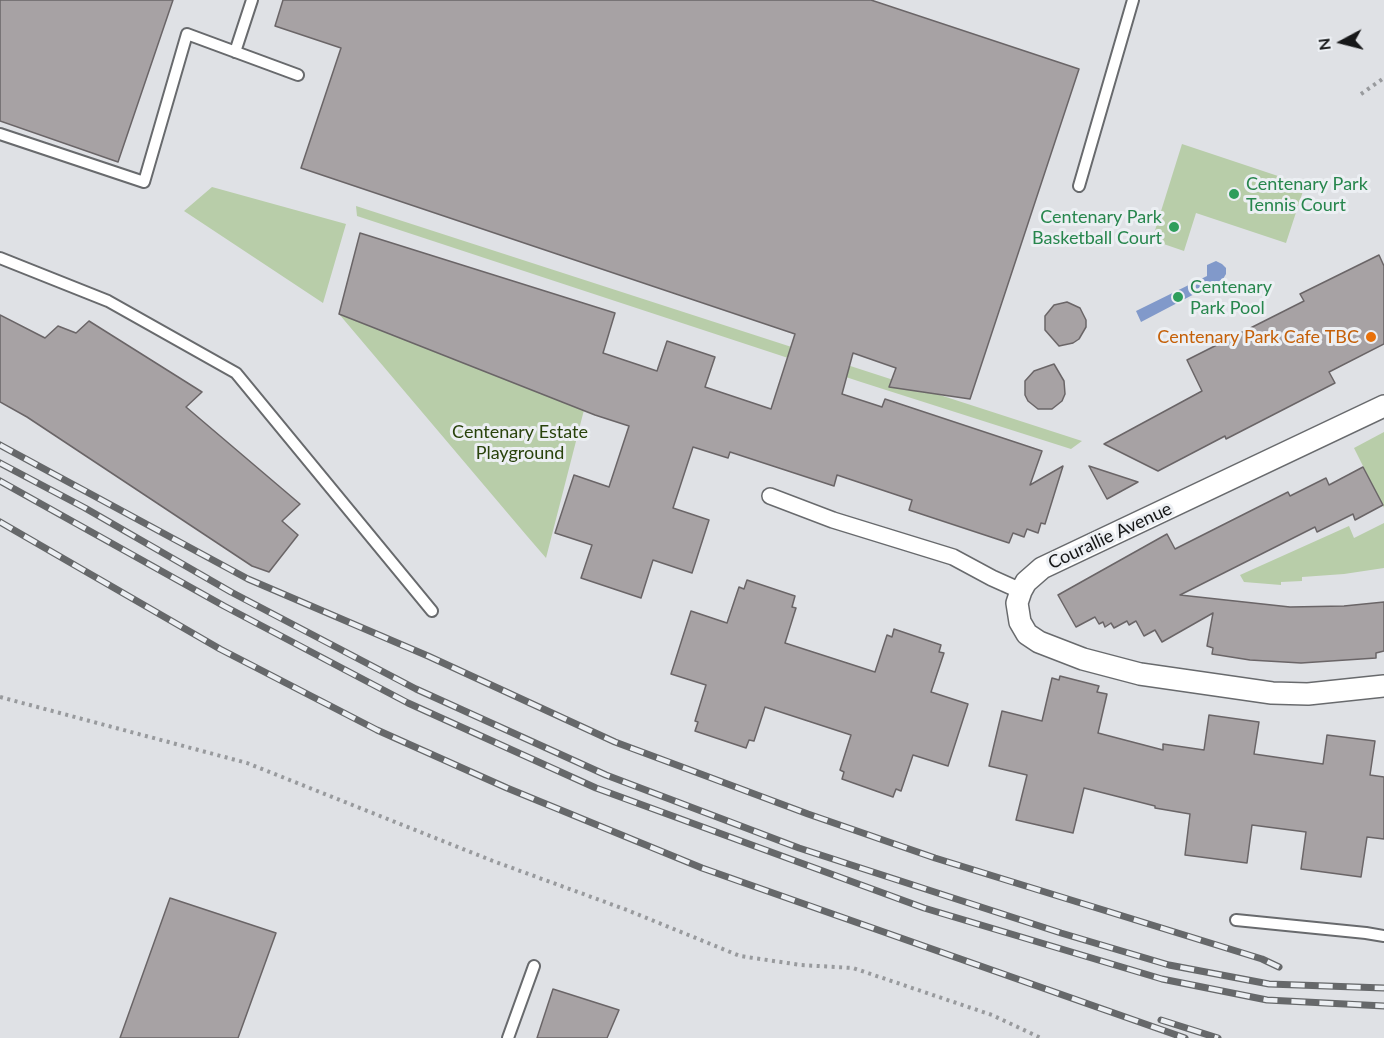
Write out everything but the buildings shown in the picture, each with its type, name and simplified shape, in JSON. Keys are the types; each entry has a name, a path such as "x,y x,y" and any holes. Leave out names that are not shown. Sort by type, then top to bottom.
{"street":[{"name":"Courallie Avenue","path":"1021,591 1034,573 1042,568 1384,406"},
{"path":"770,496 843,523 953,557 1021,591 1017,603 1020,622 1027,634 1039,642 1072,655 1117,668 1172,679 1272,693 1308,694 1384,686"}],"lane":[{"path":"235,52 252,0"},
{"path":"1079,186 1133,0"},
{"path":"0,134 144,182 187,34 298,75"},
{"path":"0,258 108,301 236,373 432,611"},
{"path":"1236,920 1384,936"},
{"path":"508,1038 534,966"}],"path":[{"path":"1361,94 1384,78"},
{"path":"0,697 247,762 493,861 627,910 740,956 801,965 853,968 992,1015 1041,1038"}],"green space":[{"name":"Centenary Park Tennis Court","path":"1182,144 1305,185 1286,243 1196,213 1184,251 1152,240"},
{"path":"212,187 346,224 323,303 184,211"},
{"path":"356,206 1082,441 1071,449 861,382 357,216"},
{"name":"Centenary Estate Playground","path":"339,314 584,410 546,558 527,536"},
{"path":"1384,432 1384,508 1354,448"},
{"path":"1384,523 1384,568 1302,577 1302,581 1281,582 1281,585 1244,582 1240,575 1349,526 1354,538"}],"water":[{"name":"Centenary Park Pool","path":"1216,261 1226,268 1223,279 1141,322 1136,311 1207,276 1207,265"}],"railway":[{"path":"0,445 248,579 428,656 615,742 808,814 935,858 1262,959 1279,967"},
{"path":"0,463 85,508 231,592 416,689 606,775 799,848 1061,933 1169,965 1269,984 1384,988"},
{"path":"0,481 224,606 408,703 596,788 924,908 1162,979 1267,1000 1384,1006"},
{"path":"0,522 220,649 377,730 507,788 702,868 1185,1038"},
{"path":"1161,1020 1218,1038"}],"place":[{"name":"Centenary Park Tennis Court","path":"1234,194"},
{"name":"Centenary Park Basketball Court","path":"1174,227"},
{"name":"Centenary Park Pool","path":"1178,297"},
{"name":"Centenary Park Cafe TBC","path":"1371,337"}]}
